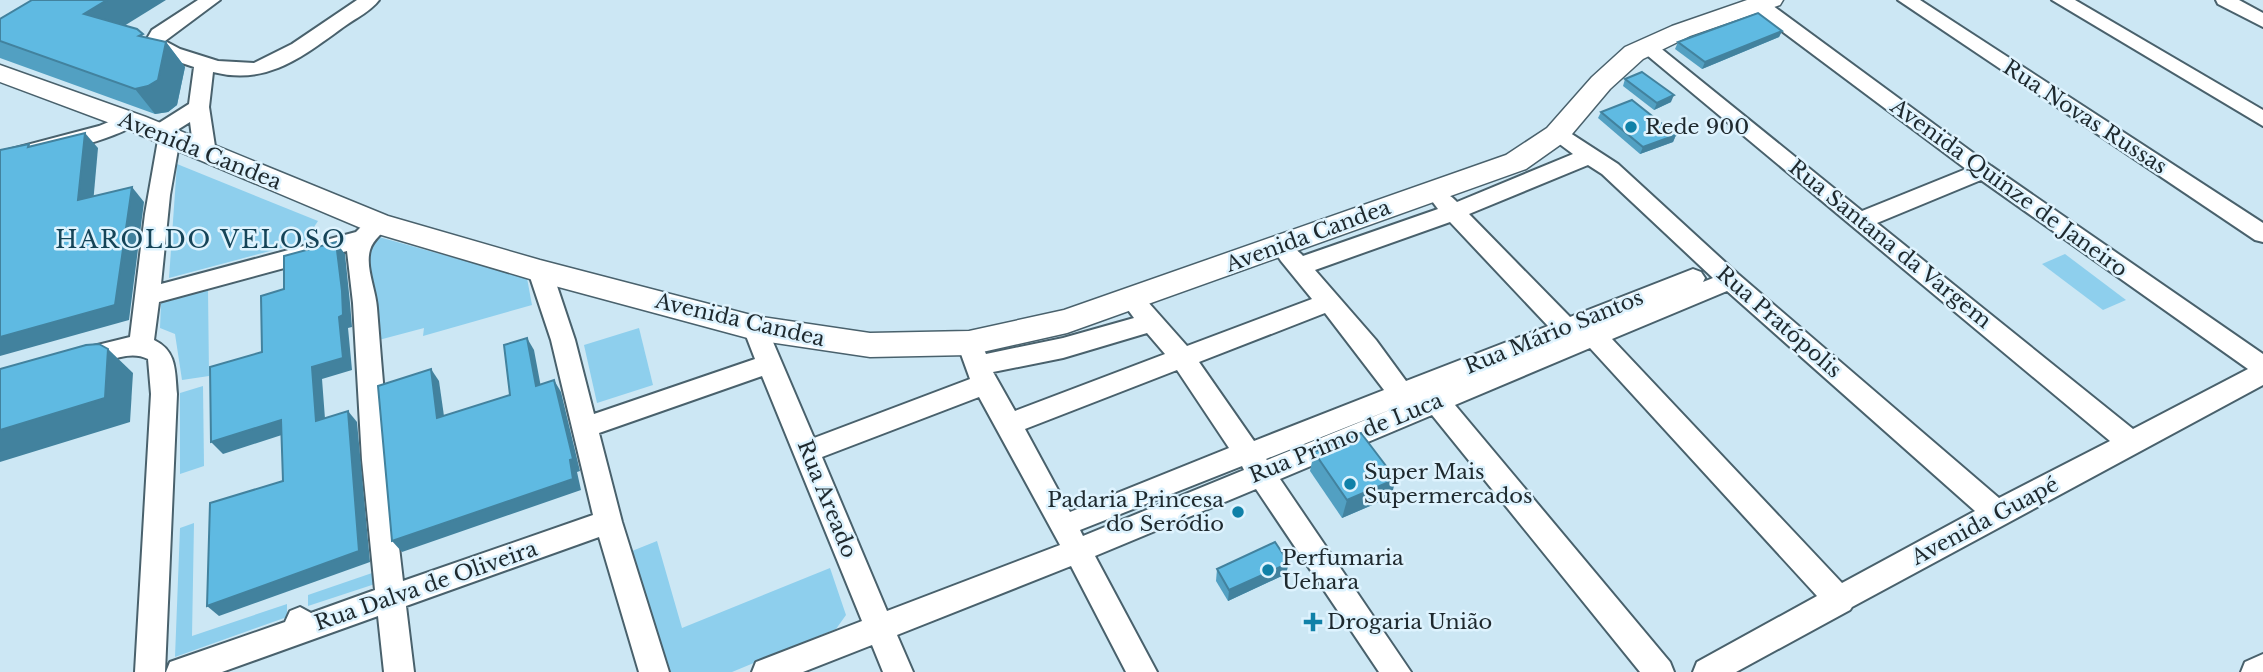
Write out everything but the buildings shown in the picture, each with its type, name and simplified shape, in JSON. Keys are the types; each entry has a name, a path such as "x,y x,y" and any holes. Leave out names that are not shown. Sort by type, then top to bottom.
{"main road":[{"name":"Avenida Candea","path":"0,74 163,135 371,231 540,271 755,327 977,364 1067,321 1132,299 1291,256 1444,202 1516,162 1557,134 1617,68 1646,46 1681,30 1765,2"}],"street":[{"path":"212,0 159,34 155,42 161,49 204,64 246,71 259,69 284,56 370,0"},
{"name":"Rua Novas Russas","path":"1907,0 2263,234"},
{"path":"2061,0 2263,120"},
{"path":"2225,0 2263,21"},
{"name":"Avenida Quinze de Janeiro","path":"1765,2 1983,171 2263,367"},
{"name":"Rua Santana da Vargem","path":"1646,46 1862,220 2132,444"},
{"path":"204,64 199,107 205,153"},
{"path":"142,345 141,324 147,296 163,135 199,107"},
{"path":"0,159 106,131 128,121"},
{"name":"Rua Pratópolis","path":"1557,134 1610,169 1730,280 1998,514"},
{"path":"1591,155 1444,202 1579,335 1840,601"},
{"path":"1862,220 1983,171"},
{"path":"147,296 371,231"},
{"path":"371,231 358,251 358,264 365,303 370,399 399,672"},
{"path":"1291,256 1660,672"},
{"path":"540,271 563,340 608,522 654,672"},
{"name":"Rua Mário Santos","path":"1417,401 1579,335 1693,278"},
{"name":"Rua Primo de Luca","path":"767,672 1077,551 1255,459 1417,401 1579,335 1730,280"},
{"path":"1132,299 1182,357 1255,459 1396,672"},
{"path":"1009,424 1329,302"},
{"path":"808,452 977,364 1063,348 1153,323"},
{"name":"Rua Areado","path":"755,327 898,672"},
{"path":"61,364 121,347 142,345 158,353 162,365 164,394 155,530 150,672"},
{"path":"586,427 771,363"},
{"path":"977,364 1142,672"},
{"name":"Avenida Guapé","path":"1708,672 1840,601 1925,551 2263,373"},
{"path":"1081,518 1255,459"},
{"name":"Rua Dalva de Oliveira","path":"181,672 300,631 300,620 303,629 608,522"},
{"path":"2256,672 2263,668"}],"shaded area":[{"path":"177,164 318,221 304,242 169,278"},
{"path":"379,237 527,278 532,305 423,336 424,328 375,341 362,242"},
{"path":"2065,254 2126,300 2103,310 2042,264"},
{"path":"208,289 209,376 182,380 175,334 160,328 161,303"},
{"path":"639,328 653,385 597,403 584,345"},
{"path":"203,386 204,466 180,474 180,393"},
{"path":"194,523 192,636 287,604 287,617 175,657 180,528"},
{"path":"657,541 682,628 830,568 846,615 836,629 732,672 659,672 627,553"},
{"path":"375,572 375,584 308,606 308,595"}],"place":[{"name":"Rede 900","path":"1631,127"},
{"name":"Super Mais Supermercados","path":"1350,484"},
{"name":"Padaria Princesa do Seródio","path":"1238,512"},
{"name":"Perfumaria Uehara","path":"1268,570"},
{"name":"Drogaria União","path":"1313,622"}],"district":[{"name":"HAROLDO VELOSO","path":"201,240"}]}
